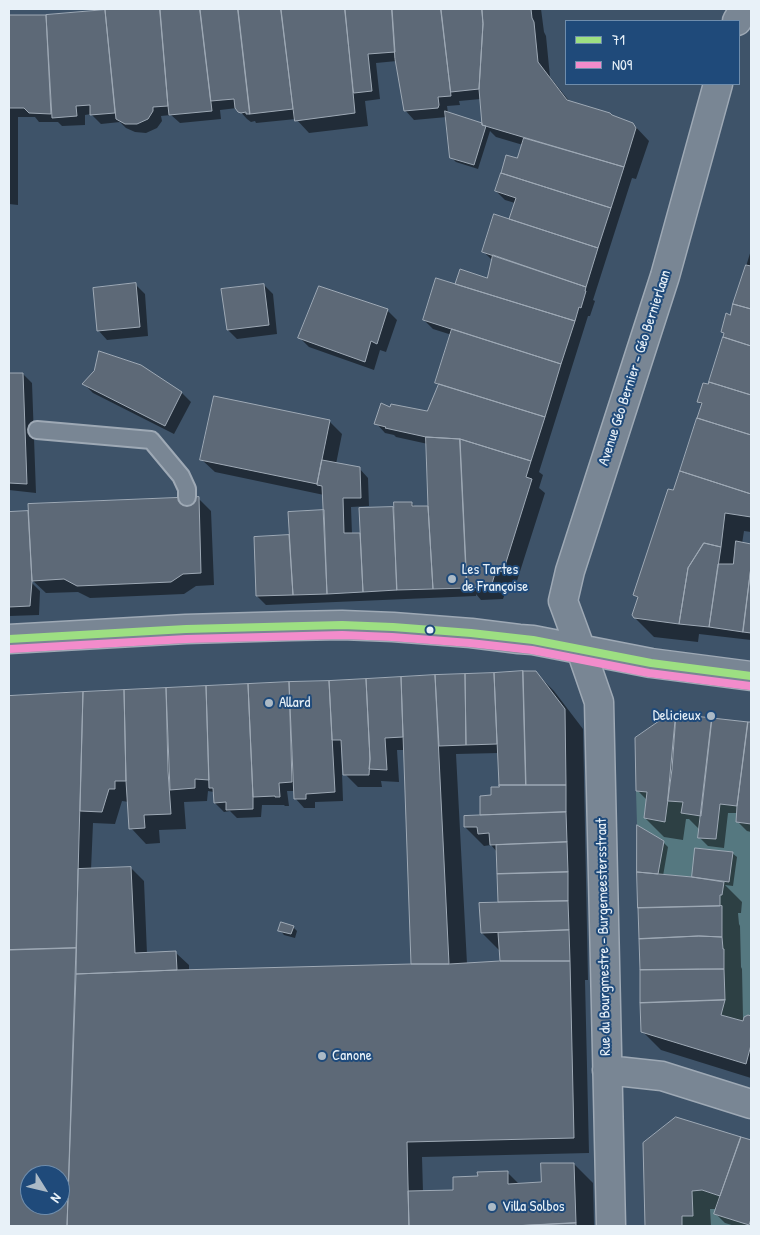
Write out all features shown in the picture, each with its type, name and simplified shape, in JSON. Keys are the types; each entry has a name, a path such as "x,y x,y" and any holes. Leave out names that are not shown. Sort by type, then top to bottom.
{"street":[{"path":"738,20 744,9"},
{"name":"Avenue Géo Bernier - Géo Bernierlaan","path":"581,650 563,601 570,571 664,276 718,85"},
{"path":"9,639 186,629 342,625 393,626 471,632 519,640 533,640 651,662 751,676"},
{"name":"Rue du Bourgmestre - Burgemeestersstraat","path":"581,650 598,702 611,1226"},
{"path":"607,1070 662,1076 751,1104"}],"lane":[{"path":"37,430 152,440 181,476 187,489 187,497"}],"green space":[{"path":"636,791 647,792 644,818 665,821 668,801 683,802 682,813 701,816 698,838 716,839 720,804 737,806 736,822 751,824 751,1016 744,1017 743,1021 721,1015 725,1001 720,895 722,895 724,882 729,882 733,852 696,848 692,877 658,874 664,841 637,825"},
{"path":"702,1190 720,1196 715,1214 749,1225 751,1219 751,1226 682,1226 682,1216 692,1216 692,1191"}],"building":[{"path":"160,9 168,106 153,107 153,111 148,119 137,124 125,124 116,119 105,10"},
{"path":"160,9 200,9 212,111 169,115"},
{"path":"200,9 238,9 250,114 238,112 235,108 234,99 211,101"},
{"path":"238,9 281,9 293,109 250,114"},
{"path":"281,9 345,9 355,113 295,121"},
{"path":"345,9 392,9 395,52 368,54 372,91 354,93"},
{"path":"392,9 441,9 451,96 438,97 438,108 404,111 395,59"},
{"path":"441,9 482,9 483,24 479,89 451,92"},
{"path":"482,9 531,9 538,62 567,100 610,113 633,123 636,128 624,167 482,125 479,89 483,24"},
{"path":"105,10 115,113 90,115 90,105 76,106 77,116 52,118 46,15"},
{"path":"9,15 46,15 51,114 29,113 24,108 9,108"},
{"path":"445,111 486,126 474,165 450,158"},
{"path":"524,138 624,167 611,208 501,173 506,155 517,158"},
{"path":"501,173 611,208 598,248 509,219 516,198 495,191"},
{"path":"494,214 598,248 586,287 482,252"},
{"path":"493,255 586,287 581,308 579,307 575,321 455,284 460,269 487,278"},
{"path":"746,265 751,266 751,309 733,304"},
{"path":"436,278 575,321 561,364 423,320"},
{"path":"136,283 140,327 97,331 93,288"},
{"path":"264,284 269,325 227,330 221,289"},
{"path":"319,286 388,309 377,344 371,341 365,362 298,338"},
{"path":"733,304 751,309 751,346 723,337 724,333 721,332 726,313 730,315"},
{"path":"452,329 561,364 545,417 435,383"},
{"path":"723,337 751,346 751,395 709,382"},
{"path":"99,351 141,365 182,392 165,426 82,384 94,371"},
{"path":"9,373 23,373 27,484 9,483"},
{"path":"709,382 751,395 751,435 697,418 702,403 697,402 703,383 708,384"},
{"path":"439,384 545,417 531,461 460,439 426,437 374,424 381,403 390,407 391,404 427,411"},
{"path":"214,396 330,420 317,484 200,460"},
{"path":"697,418 751,435 751,494 680,471"},
{"path":"426,437 460,439 467,588 433,589"},
{"path":"460,439 531,461 526,477 532,479 503,572 496,570 491,587 467,588"},
{"path":"322,460 360,467 361,498 343,498 344,533 360,533 363,592 327,594 322,486 317,485"},
{"path":"680,471 751,494 751,517 725,513 721,547 704,543 688,568 679,624 634,618 632,615 638,597 633,595 668,489 673,490"},
{"path":"199,497 201,573 183,574 171,582 77,586 64,579 32,581 28,504"},
{"path":"394,502 412,502 412,506 428,506 433,589 397,590"},
{"path":"393,507 397,590 363,592 359,508"},
{"path":"324,510 327,594 293,595 288,512"},
{"path":"28,511 32,581 30,606 9,607 9,512"},
{"path":"289,535 293,595 256,596 254,537"},
{"path":"736,541 751,544 751,567 743,632 709,627 718,564 733,564"},
{"path":"704,543 721,547 709,627 679,624 688,568"},
{"path":"751,567 751,633 743,632"},
{"path":"523,671 526,785 499,785 494,673"},
{"path":"523,671 536,671 565,709 566,785 526,785"},
{"path":"494,673 497,744 466,745 465,674"},
{"path":"465,674 466,745 439,746 435,675"},
{"path":"435,675 449,964 411,964 401,677"},
{"path":"401,677 403,737 385,738 387,770 369,769 366,679"},
{"path":"366,679 369,775 343,775 341,740 332,740 329,681"},
{"path":"329,681 335,792 306,794 306,799 294,799 289,682"},
{"path":"289,682 292,782 279,783 280,797 253,797 248,684"},
{"path":"248,684 253,809 226,810 226,802 214,803 213,788 209,788 206,686"},
{"path":"206,686 209,780 195,779 195,788 170,790 166,688"},
{"path":"166,688 171,814 144,815 145,828 129,829 124,690"},
{"path":"124,690 126,781 115,781 115,789 109,789 102,812 80,811 83,692"},
{"path":"83,692 76,948 9,950 9,696"},
{"path":"671,713 676,714 672,769 665,822 644,818 647,792 636,791 635,738"},
{"path":"676,714 712,718 701,816 681,813 683,802 668,801"},
{"path":"712,718 748,722 737,806 720,804 716,839 698,838"},
{"path":"748,722 751,722 751,824 736,822"},
{"path":"499,785 566,785 566,812 480,815 480,796 491,795 491,787 499,787"},
{"path":"566,812 567,842 490,845 489,833 478,834 477,827 464,827 464,816"},
{"path":"637,825 664,841 658,874 637,872"},
{"path":"567,842 568,872 497,874 496,845"},
{"path":"695,848 733,852 729,882 692,877"},
{"path":"131,867 135,953 176,951 177,970 76,974 78,869"},
{"path":"568,872 568,901 498,902 497,874"},
{"path":"637,872 724,882 722,895 720,895 720,906 638,908"},
{"path":"568,901 569,930 481,933 479,903"},
{"path":"722,906 722,937 699,936 639,939 638,908"},
{"path":"281,922 294,926 291,934 278,931"},
{"path":"569,930 570,961 500,961 498,933"},
{"path":"699,936 722,937 724,969 640,970 639,939"},
{"path":"76,948 69,1165 20,1165 20,1215 67,1215 67,1226 9,1226 9,950"},
{"name":"Canone","path":"500,961 570,961 574,1138 407,1142 409,1226 67,1226 67,1215 70,1215 69,1165 76,974"},
{"path":"724,969 725,1000 640,1003 640,970"},
{"path":"725,1000 721,1015 743,1021 744,1017 751,1016 751,1045 746,1064 641,1032 640,1003"},
{"path":"676,1117 741,1137 720,1196 702,1190 692,1191 693,1216 682,1216 682,1226 645,1226 643,1143"},
{"path":"741,1137 751,1140 751,1219 749,1225 714,1214"},
{"name":"Villa Solbos","path":"541,1163 574,1163 576,1223 513,1226 409,1226 408,1191 453,1190 453,1177 478,1176 477,1172 508,1171 508,1184 541,1182"},
{"path":"576,1223 576,1226 513,1226"}],"transit line":[{"name":"71","path":"9,639 186,629 342,625 393,627 533,640 651,663 751,676"},
{"name":"N09","path":"10,649 186,639 342,635 392,637 532,650 649,673 750,686"}],"place":[{"name":"Les Tartes de Françoise","path":"452,579"},
{"name":"Allard","path":"269,703"},
{"name":"Delicieux","path":"711,716"},
{"name":"Canone","path":"322,1056"},
{"name":"Villa Solbos","path":"492,1207"}]}
